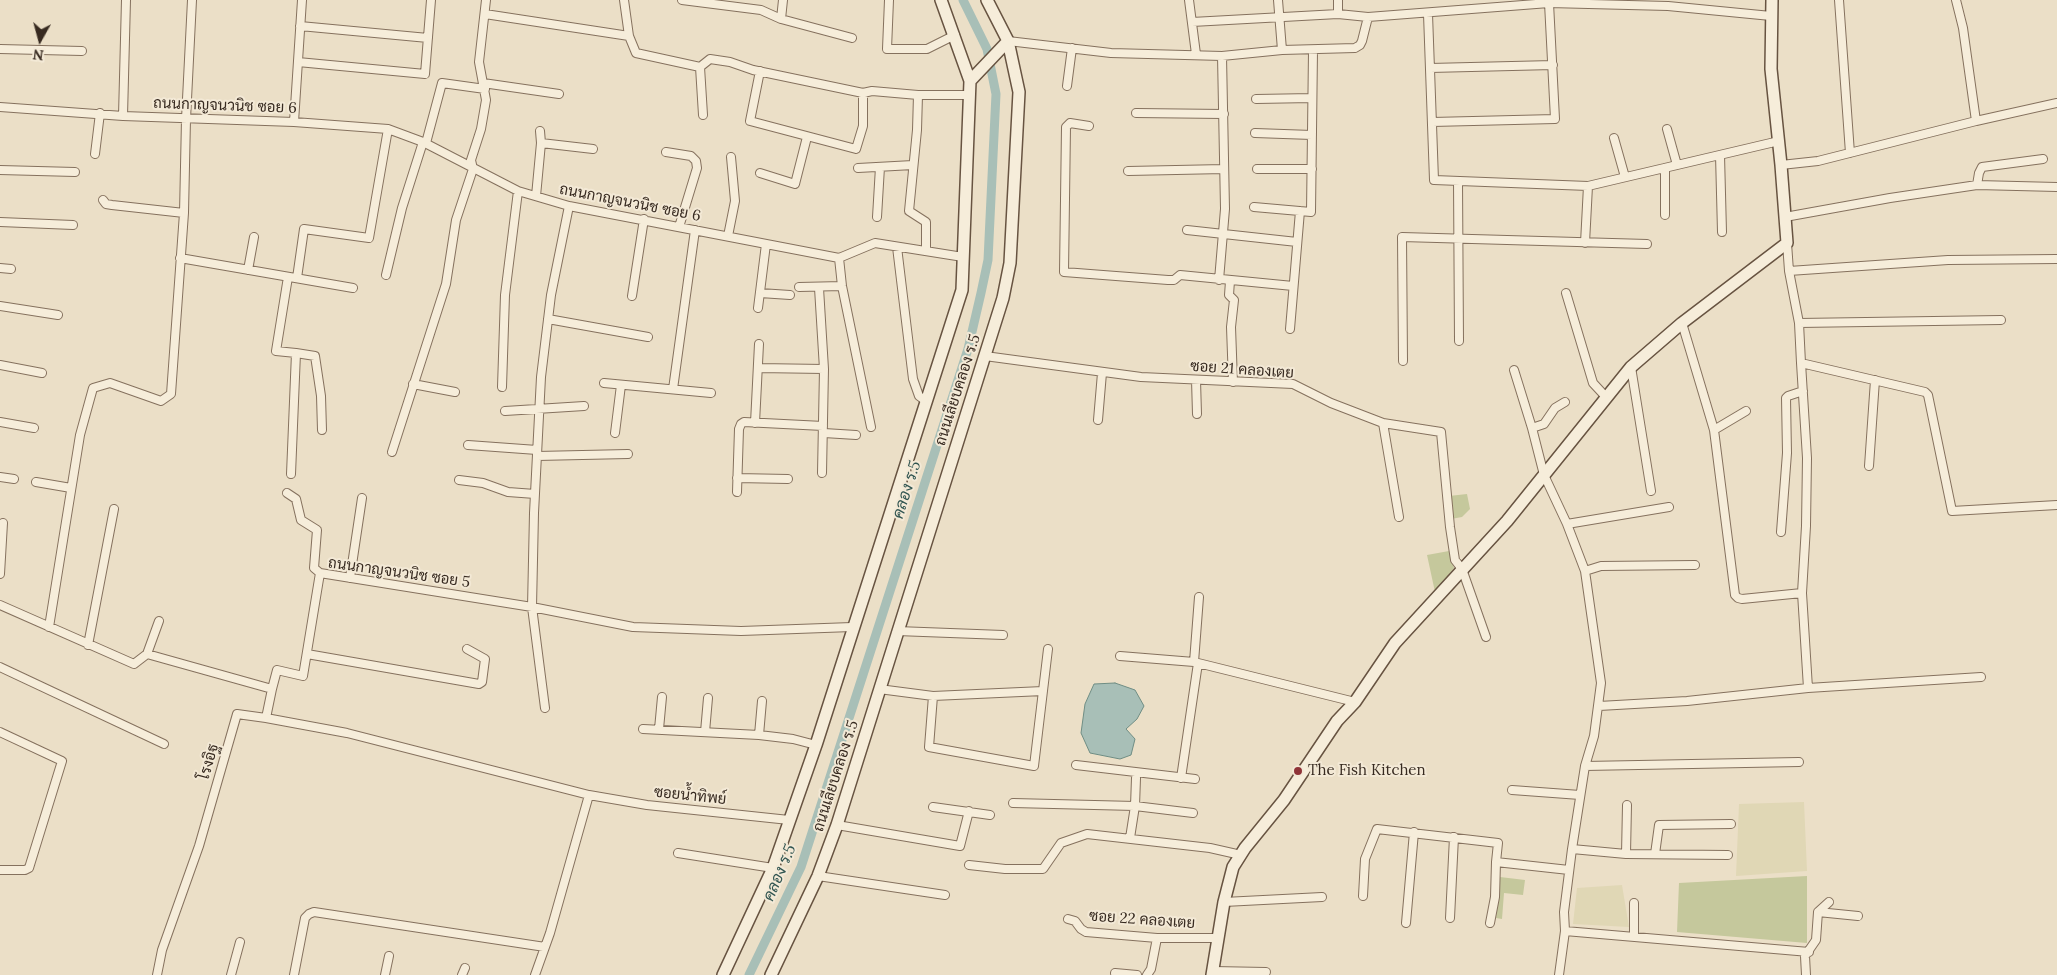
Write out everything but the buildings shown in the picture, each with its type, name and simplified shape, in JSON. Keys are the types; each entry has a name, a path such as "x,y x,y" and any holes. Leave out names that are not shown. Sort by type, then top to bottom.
{"street":[{"path":"123,116 126,0"},
{"path":"49,627 80,435 93,388 110,383 161,401 171,394 184,213 186,119 192,0"},
{"path":"294,122 302,0"},
{"path":"298,62 425,74 431,0"},
{"path":"392,452 446,284 456,220 473,169 471,160 481,129 486,100 479,62 486,0"},
{"path":"624,0 629,36 636,53 700,67"},
{"path":"682,0 761,10 781,19 852,38"},
{"path":"781,19 783,0"},
{"path":"889,0 887,50 927,49 955,35"},
{"name":"ถนนเลียบคลอง ร.5","path":"723,975 773,868 816,745 962,290 970,81 941,0"},
{"name":"ถนนเลียบคลอง ร.5","path":"771,975 818,876 837,825 1003,298 1010,263 1019,92 1008,41 987,0"},
{"path":"1189,0 1196,54"},
{"path":"1278,0 1282,50"},
{"path":"1338,0 1338,14"},
{"path":"1772,0 1771,69 1779,141 1789,270 1798,323 1807,458 1806,526 1802,593 1808,688"},
{"path":"1839,0 1850,153"},
{"path":"1956,0 1963,28 1976,121"},
{"path":"1192,22 1338,14 1368,17 1428,14 1549,2 1668,6 1771,16"},
{"path":"1432,122 1555,119 1549,2"},
{"path":"485,14 629,36"},
{"path":"1428,14 1434,180 1588,186 1779,141"},
{"path":"970,81 1008,41 1111,53 1222,56 1282,50 1313,51 1355,48 1360,45 1368,17"},
{"path":"300,26 428,38"},
{"path":"0,48 82,51"},
{"path":"1067,86 1072,48"},
{"path":"1254,207 1311,212 1313,51"},
{"path":"1219,280 1225,209 1222,56"},
{"path":"700,67 710,59 730,62 760,71 863,94 872,91 918,95 970,95"},
{"path":"1430,68 1553,65"},
{"path":"700,67 703,115"},
{"path":"760,71 750,121 856,150 863,126 863,94"},
{"path":"386,275 402,208 442,83 559,94"},
{"path":"918,95 917,130 909,211 926,222 926,251"},
{"path":"1256,99 1312,98"},
{"path":"1781,165 1818,161 1976,121 2057,103"},
{"name":"ถนนกาญจนวนิช ซอย 6","path":"0,107 123,116 294,122 388,130 424,142 518,192 569,206 839,258"},
{"path":"95,154 100,113"},
{"path":"1136,113 1224,114"},
{"path":"1089,126 1070,123 1066,127 1064,272 1168,280 1174,280 1180,275 1294,286"},
{"path":"1667,129 1677,165"},
{"path":"297,278 304,229 369,238 388,130"},
{"path":"536,196 541,142 540,131"},
{"path":"1255,133 1312,135"},
{"path":"760,173 795,184 807,137"},
{"path":"1614,138 1625,177"},
{"path":"541,142 593,149"},
{"path":"666,152 691,156 696,161 697,168 679,227"},
{"path":"1720,155 1722,232"},
{"path":"728,236 735,201 731,157"},
{"path":"1977,184 1982,167 2043,159"},
{"path":"858,168 913,165"},
{"path":"878,217 880,167"},
{"path":"1257,168 1312,169"},
{"path":"1665,168 1665,215"},
{"path":"1128,171 1224,169"},
{"path":"0,170 75,172"},
{"path":"1458,181 1458,341"},
{"path":"1785,217 1977,184 2057,187"},
{"path":"1585,243 1588,186"},
{"path":"502,387 504,295 518,192"},
{"path":"104,200 106,204 112,205 184,213"},
{"path":"545,708 532,608 539,409 548,319 569,206"},
{"path":"1290,329 1300,211"},
{"path":"632,296 644,220"},
{"path":"0,222 73,225"},
{"path":"673,389 695,230"},
{"path":"1187,230 1297,242"},
{"path":"248,270 254,237"},
{"path":"1403,361 1402,237 1647,244"},
{"path":"871,427 842,286 839,258 875,243 964,256"},
{"path":"1266,972 1213,973 1224,902 1233,867 1240,854 1284,800 1337,721 1355,702 1395,643 1507,521 1631,367 1682,322 1787,243"},
{"path":"758,308 766,244"},
{"path":"897,246 914,379 919,396 926,401"},
{"path":"180,258 353,288"},
{"path":"1789,270 1948,260 2057,258"},
{"path":"0,268 11,269"},
{"path":"288,277 276,351 315,356 322,430"},
{"path":"1230,281 1229,295 1234,300 1231,327 1232,382"},
{"path":"799,287 842,286"},
{"path":"819,288 824,369 822,473"},
{"path":"760,293 790,295"},
{"path":"1566,293 1593,383 1606,397"},
{"path":"0,306 58,315"},
{"path":"548,319 648,336"},
{"path":"1798,323 2001,320"},
{"path":"1682,322 1714,430 1736,595 1742,599 1802,593"},
{"path":"755,423 759,344"},
{"path":"291,474 296,353"},
{"name":"ซอย 21 คลองเตย","path":"985,356 1102,373 1196,380 1293,384 1331,403 1383,424 1441,432 1455,560 1462,569"},
{"path":"1801,364 1922,390 1928,396 1952,511 2057,506"},
{"path":"0,365 42,372"},
{"path":"1631,367 1651,491"},
{"path":"758,368 824,369"},
{"path":"1514,370 1544,475 1567,524 1584,571 1601,683 1594,736 1585,766 1572,849 1559,975"},
{"path":"1098,420 1102,373"},
{"path":"1196,380 1197,414"},
{"path":"1870,466 1875,380"},
{"path":"604,383 711,393"},
{"path":"413,384 455,392"},
{"path":"615,433 622,385"},
{"path":"1781,532 1787,453 1786,398 1803,391"},
{"path":"1532,428 1544,424 1555,408 1565,402"},
{"path":"505,411 584,406"},
{"path":"1714,430 1746,411"},
{"path":"0,422 34,428"},
{"path":"736,492 739,429 744,422 856,435"},
{"path":"1383,424 1398,517"},
{"path":"468,445 537,453 628,454"},
{"path":"0,477 14,480"},
{"path":"737,478 788,479"},
{"path":"458,480 488,485 508,492 535,494"},
{"path":"36,482 71,488"},
{"path":"287,492 296,500 301,520 317,530 314,568 320,574"},
{"path":"350,578 362,498"},
{"path":"1567,524 1669,507"},
{"path":"88,645 114,509"},
{"path":"0,574 3,523"},
{"path":"1584,571 1600,566 1695,565"},
{"path":"1462,569 1486,637"},
{"name":"ถนนกาญจนวนิช ซอย 5","path":"272,688 277,670 304,676 320,574 532,608 633,627 741,631 852,628"},
{"path":"1181,778 1196,663 1200,597"},
{"path":"0,605 134,664 147,654 159,621"},
{"path":"897,631 1002,635"},
{"path":"308,654 479,684 482,682 485,659 467,649"},
{"path":"933,696 929,747 1034,766 1048,649"},
{"path":"147,654 272,688 266,718"},
{"path":"1120,656 1196,663 1355,702"},
{"path":"0,667 164,744"},
{"path":"1599,706 1687,701 1808,688 1981,677"},
{"path":"879,689 933,696 1043,691"},
{"path":"660,729 662,697"},
{"path":"705,732 708,698"},
{"path":"759,736 762,700"},
{"name":"โรงอิฐ","path":"157,975 162,950 199,846 237,714 266,718"},
{"name":"ซอยน้ำทิพย์","path":"266,718 347,733 589,795 647,805 789,820"},
{"path":"643,729 759,736 816,745"},
{"path":"0,732 62,761 30,866 25,870 0,870"},
{"path":"1585,766 1799,762"},
{"path":"1076,764 1195,779"},
{"path":"1130,838 1135,806 1136,778"},
{"path":"1512,790 1580,795"},
{"path":"535,975 545,947 589,795"},
{"path":"1013,803 1135,806 1193,813"},
{"path":"1626,854 1627,805"},
{"path":"933,807 990,815"},
{"path":"837,825 960,846 968,811"},
{"path":"1655,854 1660,825 1731,824"},
{"path":"1363,896 1365,859 1376,829 1498,843 1495,896 1490,923"},
{"path":"1406,923 1414,832"},
{"path":"969,865 1043,869 1047,866 1061,843 1087,834 1210,848 1240,854"},
{"path":"1450,918 1454,837"},
{"path":"1572,849 1626,854 1728,855"},
{"path":"678,853 773,868"},
{"path":"1496,862 1569,870"},
{"path":"818,876 945,895"},
{"path":"1224,902 1322,897"},
{"path":"1806,975 1805,956 1816,940 1818,912 1829,902"},
{"path":"1634,903 1634,936"},
{"path":"294,975 305,918 308,914 314,912 545,947"},
{"path":"1818,912 1858,916"},
{"name":"ซอย 22 คลองเตย","path":"1068,919 1075,921 1086,932 1157,938 1219,938"},
{"path":"1565,931 1809,952"},
{"path":"1147,975 1151,970 1157,938"},
{"path":"231,975 240,942"},
{"path":"385,975 389,956"},
{"path":"1115,974 1137,975"}],"shaded area":[{"path":"1804,802 1807,871 1736,876 1739,804"},
{"path":"1622,885 1629,927 1573,924 1577,888"}],"green space":[{"path":"1467,494 1470,509 1462,517 1451,519 1449,496"},
{"path":"1449,551 1454,568 1435,592 1427,555"},
{"path":"1807,876 1807,943 1677,932 1679,883"},
{"path":"1500,877 1525,880 1523,895 1504,893 1502,919 1496,918"}],"water":[{"path":"1115,683 1135,690 1144,706 1137,719 1126,729 1135,739 1131,755 1120,759 1090,753 1081,733 1085,704 1094,684"}],"waterway":[{"name":"คลอง ร.5","path":"749,975 801,867 968,349 981,293 988,260 996,94 987,49 963,0"}],"place":[{"name":"The Fish Kitchen","path":"1298,771"}]}
